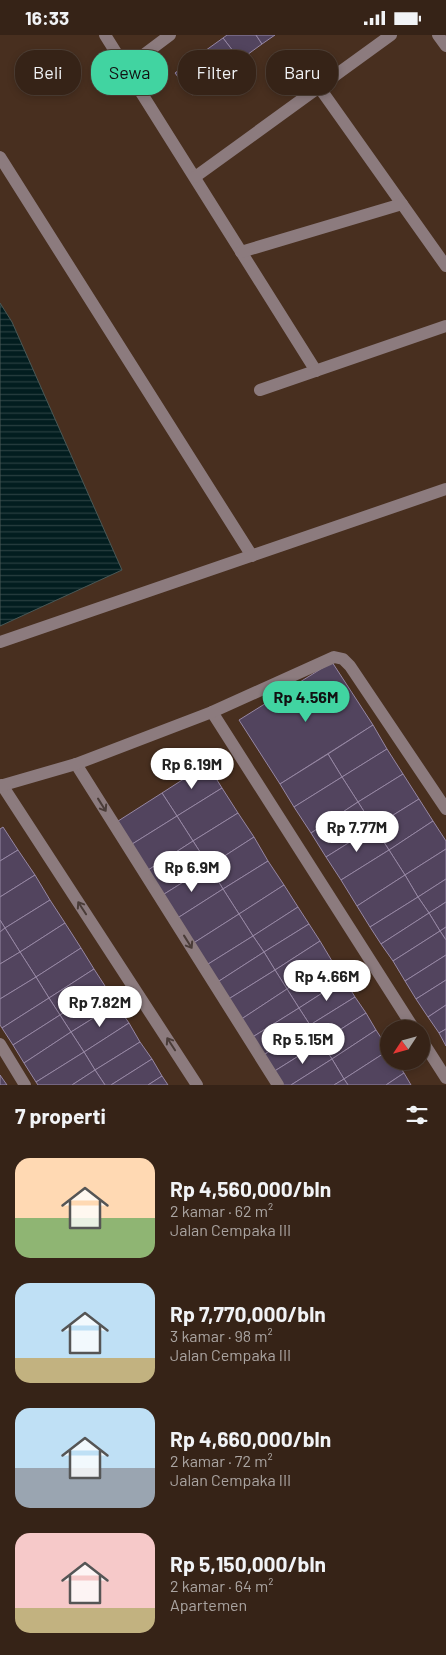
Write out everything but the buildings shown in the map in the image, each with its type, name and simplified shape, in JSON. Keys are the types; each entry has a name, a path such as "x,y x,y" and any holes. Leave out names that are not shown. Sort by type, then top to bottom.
{"street":[{"path":"105,35 115,50"},
{"path":"150,50 170,35"},
{"path":"338,74 391,35"},
{"path":"438,35 446,46"},
{"path":"143,95 316,371"},
{"path":"195,177 309,95"},
{"path":"326,95 446,266"},
{"path":"0,157 252,556"},
{"path":"241,252 402,204"},
{"path":"260,390 446,326"},
{"path":"0,642 446,489"},
{"path":"197,1085 1,786 76,764 212,712 334,657 342,659 350,665 446,809"},
{"path":"212,712 408,1020"},
{"path":"76,764 278,1085"},
{"path":"0,1044 26,1085"},
{"path":"430,1053 446,1078"}],"water":[{"path":"0,303 12,322 122,570 0,626"}]}
